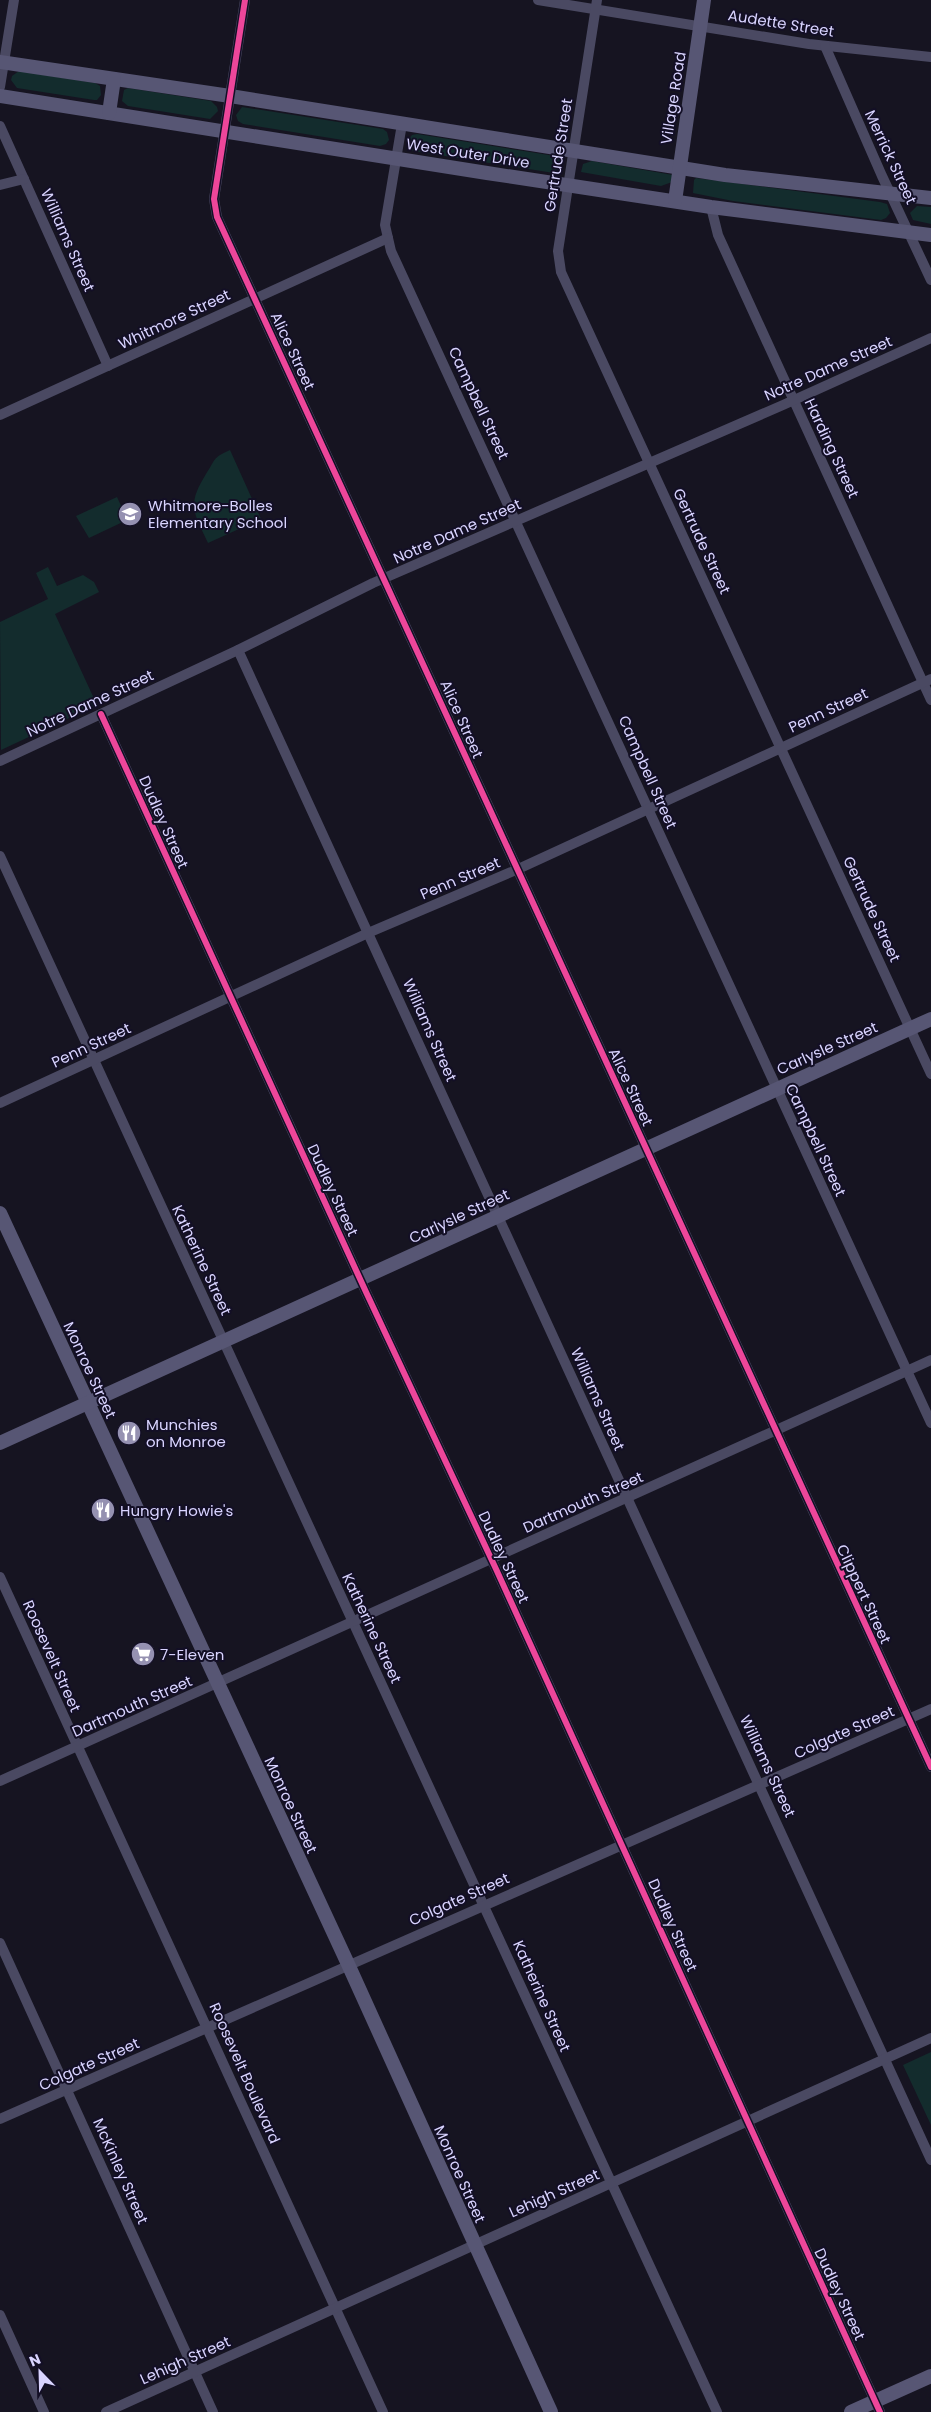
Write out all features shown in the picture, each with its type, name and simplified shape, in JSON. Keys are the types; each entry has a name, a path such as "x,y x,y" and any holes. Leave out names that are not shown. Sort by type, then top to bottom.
{"street":[{"path":"0,87 2,62 14,0"},
{"name":"Alice Street","path":"245,0 214,208 385,579 516,870 646,1148 775,1431"},
{"name":"Audette Street","path":"538,0 596,4 700,25 825,46 931,57"},
{"name":"Village Road","path":"675,201 704,0"},
{"name":"Gertrude Street","path":"596,4 558,261 931,1074"},
{"name":"Merrick Street","path":"825,46 931,280"},
{"name":"West Outer Drive","path":"2,62 230,96 680,168 797,185 931,198"},
{"path":"109,113 114,79"},
{"name":"West Outer Drive","path":"0,96 711,207 931,235"},
{"name":"Campbell Street","path":"402,124 385,225 391,250 518,521 776,1089 931,1422"},
{"name":"Williams Street","path":"0,126 108,366"},
{"path":"0,185 24,179"},
{"name":"Harding Street","path":"711,207 718,234 927,681 931,700"},
{"name":"Whitmore Street","path":"0,415 388,238"},
{"name":"Notre Dame Street","path":"0,761 238,650 325,606 931,338"},
{"name":"Williams Street","path":"238,650 931,2160"},
{"name":"Penn Street","path":"0,1103 368,933 516,870 927,681"},
{"name":"Dudley Street","path":"101,714 230,998 492,1560 878,2406"},
{"name":"Katherine Street","path":"0,856 484,1905 610,2184 717,2412"},
{"name":"Carlysle Street","path":"0,1443 931,1019"},
{"name":"Monroe Street","path":"0,1213 217,1685 348,1964 551,2412"},
{"name":"Dartmouth Street","path":"0,1781 217,1685 931,1360"},
{"name":"Clippert Street","path":"775,1431 931,1768"},
{"name":"Roosevelt Street","path":"0,1577 78,1747"},
{"name":"Colgate Street","path":"0,2119 348,1964 931,1709"},
{"name":"Roosevelt Boulevard","path":"78,1747 383,2412"},
{"name":"McKinley Street","path":"0,1944 213,2412"},
{"name":"Lehigh Street","path":"106,2412 931,2038"},
{"path":"0,2315 44,2412"},
{"path":"851,2412 878,2406 931,2376"}],"green space":[{"path":"19,71 95,83 100,86 101,95 97,100 94,100 17,88 11,80 12,76"},
{"path":"128,88 211,101 218,111 210,119 128,106 122,101 124,90"},
{"path":"242,107 383,129 387,132 389,140 386,144 380,146 243,124 238,121 236,115"},
{"path":"417,134 555,156 561,160 561,168 554,173 413,151 408,146 408,140 412,135"},
{"path":"592,161 673,175 672,182 661,186 581,172 583,164"},
{"path":"696,178 880,202 887,204 890,213 881,220 733,201 693,193 694,180"},
{"path":"917,206 931,207 931,224 913,220 910,213"},
{"path":"230,450 261,519 208,543 196,515 194,501 200,485 215,459"},
{"path":"117,497 123,510 120,512 122,517 125,515 127,520 89,538 76,516"},
{"path":"48,567 57,586 83,575 94,582 99,592 55,614 97,705 1,750 0,622 48,599 36,573"},
{"path":"931,2052 931,2125 903,2065"}],"cycle path":[{"path":"245,0 214,199 217,217 931,1767"},
{"path":"101,714 366,1292 496,1569 880,2412"}],"place":[{"name":"Whitmore-Bolles Elementary School","path":"130,514"},
{"name":"Munchies on Monroe","path":"129,1433"},
{"name":"Hungry Howie's","path":"103,1510"},
{"name":"7-Eleven","path":"143,1654"}]}
